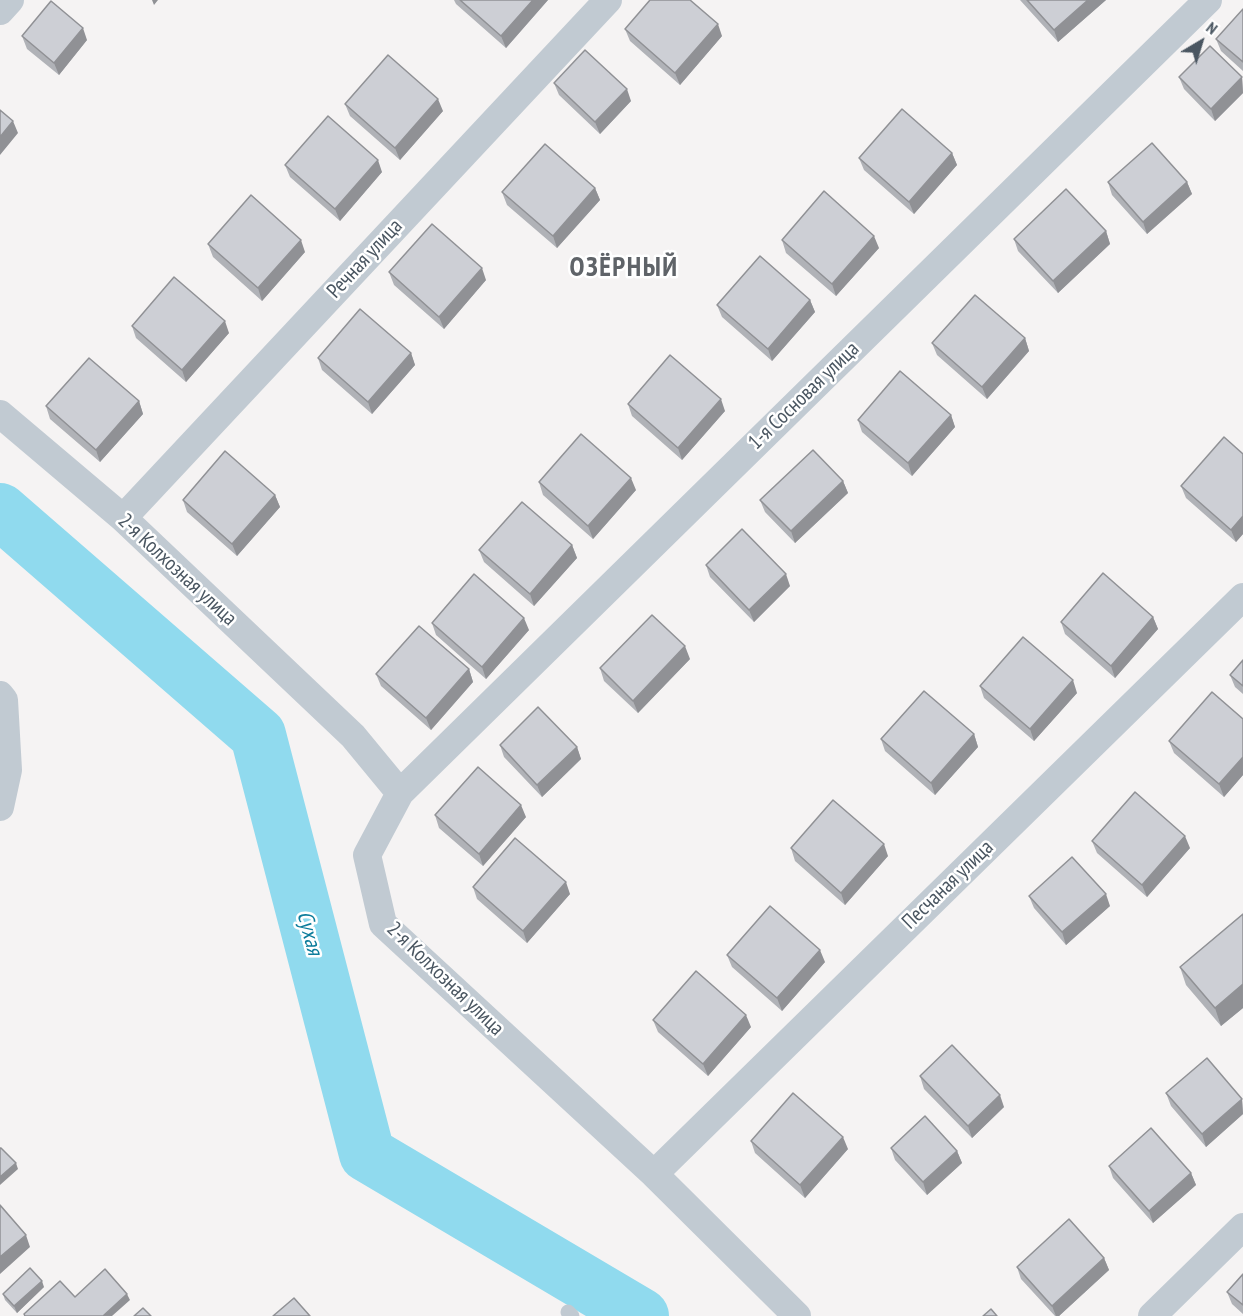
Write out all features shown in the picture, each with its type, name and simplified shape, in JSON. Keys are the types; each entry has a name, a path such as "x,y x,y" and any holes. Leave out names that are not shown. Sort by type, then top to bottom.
{"street":[{"path":"0,11 10,0"},
{"name":"Речная улица","path":"123,518 608,0"},
{"name":"1-я Сосновая улица","path":"400,793 1208,0"},
{"name":"2-я Колхозная улица","path":"0,414 123,518 353,736 400,793 367,855 384,924 654,1174 797,1316"},
{"name":"Песчаная улица","path":"654,1174 1243,597"},
{"path":"0,695 4,700 8,770 0,807"},
{"path":"1152,1316 1243,1227"}],"building":[{"path":"460,0 533,0 501,36"},
{"path":"650,0 690,0 718,24 675,73 625,29"},
{"path":"1027,0 1088,0 1054,30"},
{"path":"51,1 83,28 54,63 22,36"},
{"path":"1243,9 1243,62 1216,39"},
{"path":"1210,46 1242,77 1211,109 1179,77"},
{"path":"585,50 627,89 595,122 554,83"},
{"path":"388,55 438,99 395,148 345,104"},
{"path":"902,109 952,153 909,202 859,158"},
{"path":"0,110 13,121 0,137"},
{"path":"328,116 378,160 335,209 285,165"},
{"path":"1152,143 1187,182 1143,222 1108,182"},
{"path":"545,144 595,188 553,236 502,192"},
{"path":"1066,189 1106,231 1053,281 1014,239"},
{"path":"824,191 874,236 832,284 782,240"},
{"path":"251,195 301,240 258,288 208,244"},
{"path":"432,224 482,268 439,317 389,272"},
{"path":"760,256 810,300 768,349 717,305"},
{"path":"174,277 225,321 182,370 132,326"},
{"path":"975,295 1025,338 982,387 932,343"},
{"path":"360,309 411,353 368,402 318,358"},
{"path":"670,355 721,399 678,448 628,404"},
{"path":"89,358 139,401 96,450 46,406"},
{"path":"900,371 951,415 908,463 858,420"},
{"path":"581,434 631,478 588,526 539,482"},
{"path":"1224,437 1243,454 1243,516 1231,530 1181,486"},
{"path":"813,450 843,481 791,531 760,500"},
{"path":"225,451 275,495 232,544 183,500"},
{"path":"522,502 572,545 530,594 479,550"},
{"path":"742,529 786,574 749,610 706,565"},
{"path":"1103,573 1153,617 1111,666 1061,622"},
{"path":"474,574 524,618 482,667 432,623"},
{"path":"652,615 685,646 633,701 600,668"},
{"path":"419,626 469,669 426,718 376,674"},
{"path":"1023,637 1073,680 1030,729 980,686"},
{"path":"1243,660 1243,686 1230,675"},
{"path":"924,691 974,734 931,783 881,739"},
{"path":"1212,692 1243,719 1243,757 1219,784 1169,741"},
{"path":"538,707 577,747 537,785 500,745"},
{"path":"478,767 521,805 479,854 435,815"},
{"path":"1135,792 1185,836 1142,885 1092,841"},
{"path":"833,800 884,844 841,893 791,848"},
{"path":"515,838 566,882 523,931 473,887"},
{"path":"1072,857 1106,894 1062,932 1029,896"},
{"path":"770,906 820,950 777,998 727,955"},
{"path":"1243,914 1243,984 1215,1008 1180,967"},
{"path":"696,971 746,1015 703,1064 653,1020"},
{"path":"952,1045 1000,1095 968,1126 920,1076"},
{"path":"1207,1058 1242,1099 1202,1134 1166,1093"},
{"path":"793,1093 843,1137 800,1185 751,1141"},
{"path":"925,1116 957,1151 923,1182 891,1148"},
{"path":"1151,1128 1191,1173 1149,1211 1109,1166"},
{"path":"0,1148 16,1163 0,1177"},
{"path":"0,1205 26,1235 0,1257"},
{"path":"1069,1219 1104,1258 1052,1306 1017,1267"},
{"path":"30,1268 42,1281 14,1306 3,1294"},
{"path":"105,1269 127,1294 103,1316 25,1316 24,1314 60,1281 75,1297"},
{"path":"1243,1274 1243,1305 1227,1292"},
{"path":"294,1298 310,1316 273,1316"},
{"path":"143,1308 151,1316 134,1316"},
{"path":"991,1309 997,1316 983,1316"}],"waterway":[{"name":"Сухая","path":"0,511 258,735 367,1154 641,1316"}],"district":[{"name":"ОЗЁРНЫЙ","path":"624,268"}]}
